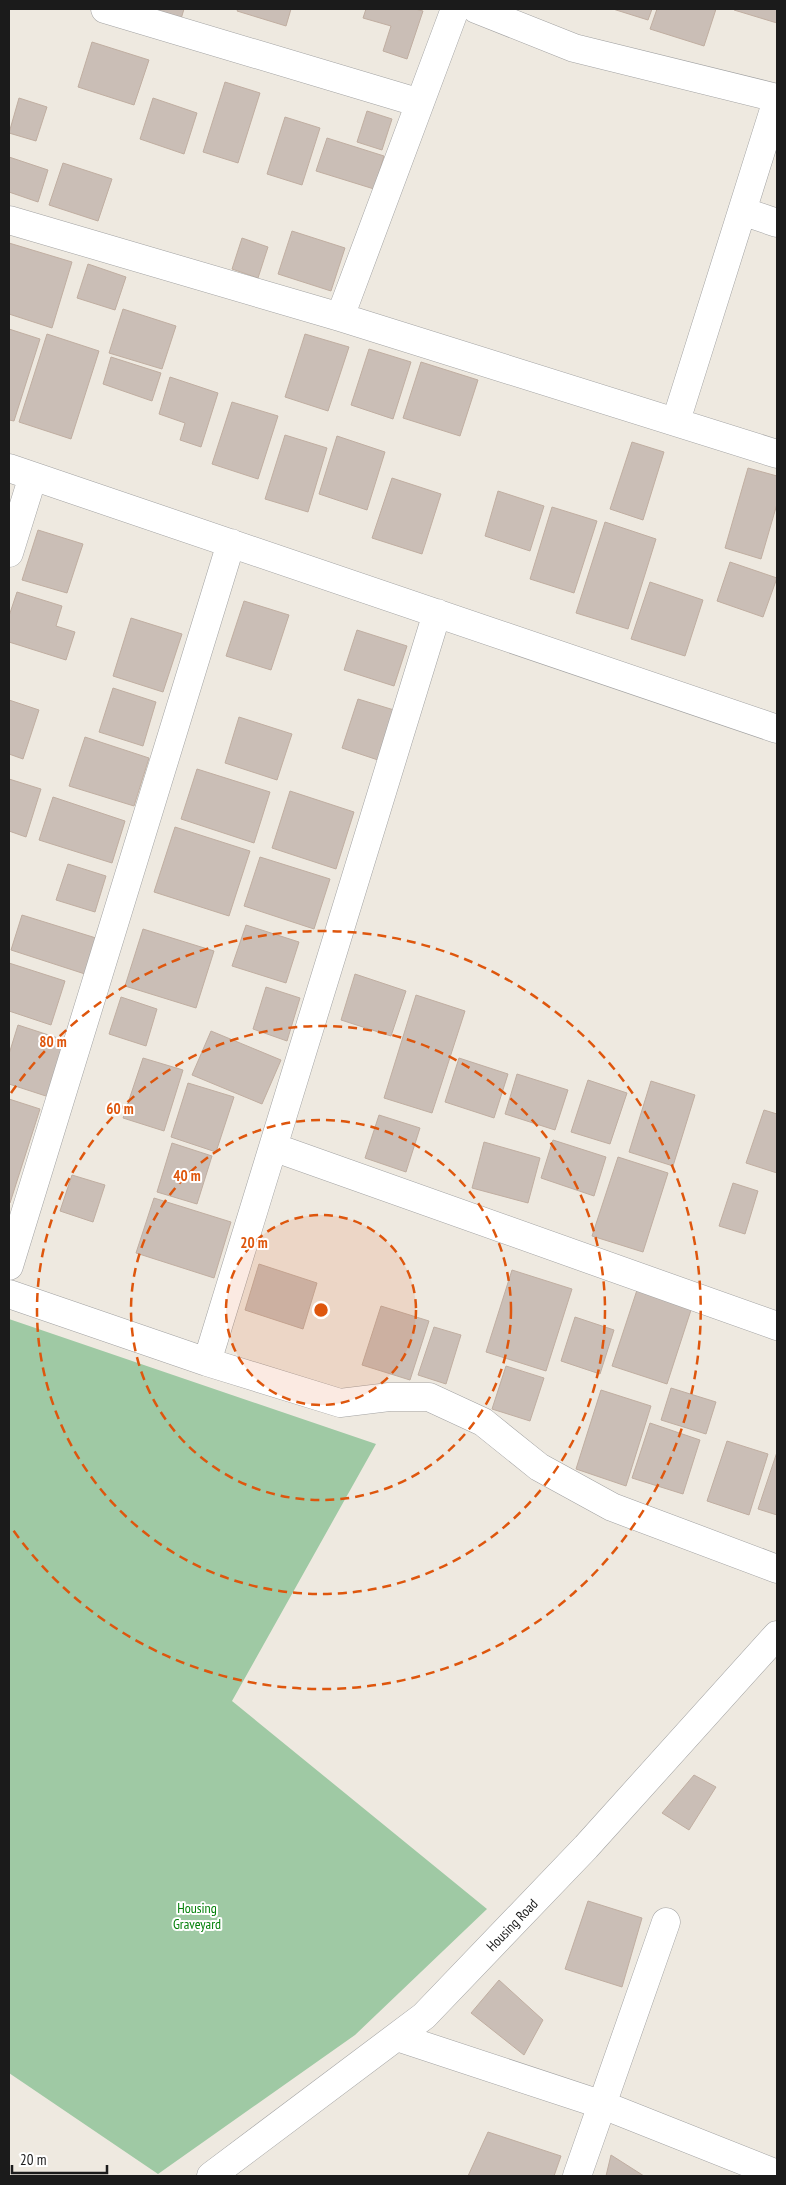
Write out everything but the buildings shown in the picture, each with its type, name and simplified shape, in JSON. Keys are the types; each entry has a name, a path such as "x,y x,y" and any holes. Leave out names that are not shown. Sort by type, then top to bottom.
{"street":[{"path":"105,9 420,103"},
{"path":"340,317 455,9"},
{"path":"476,9 574,48 777,99 676,421"},
{"path":"742,211 777,223"},
{"path":"9,220 340,317 777,454"},
{"path":"9,553 21,472 777,729"},
{"path":"9,1266 231,543"},
{"path":"207,1362 437,613"},
{"path":"274,1147 777,1326"},
{"path":"9,1294 207,1362 340,1403 389,1397 429,1397 483,1422 539,1467 612,1507 777,1569"},
{"name":"Housing Road","path":"211,2176 424,2016 586,1847 777,1635"},
{"path":"577,2176 666,1922"},
{"path":"397,2037 603,2105 777,2174"}],"green space":[{"name":"Housing Graveyard","path":"9,1319 376,1444 232,1701 487,1909 355,2035 158,2174 9,2073"}]}
